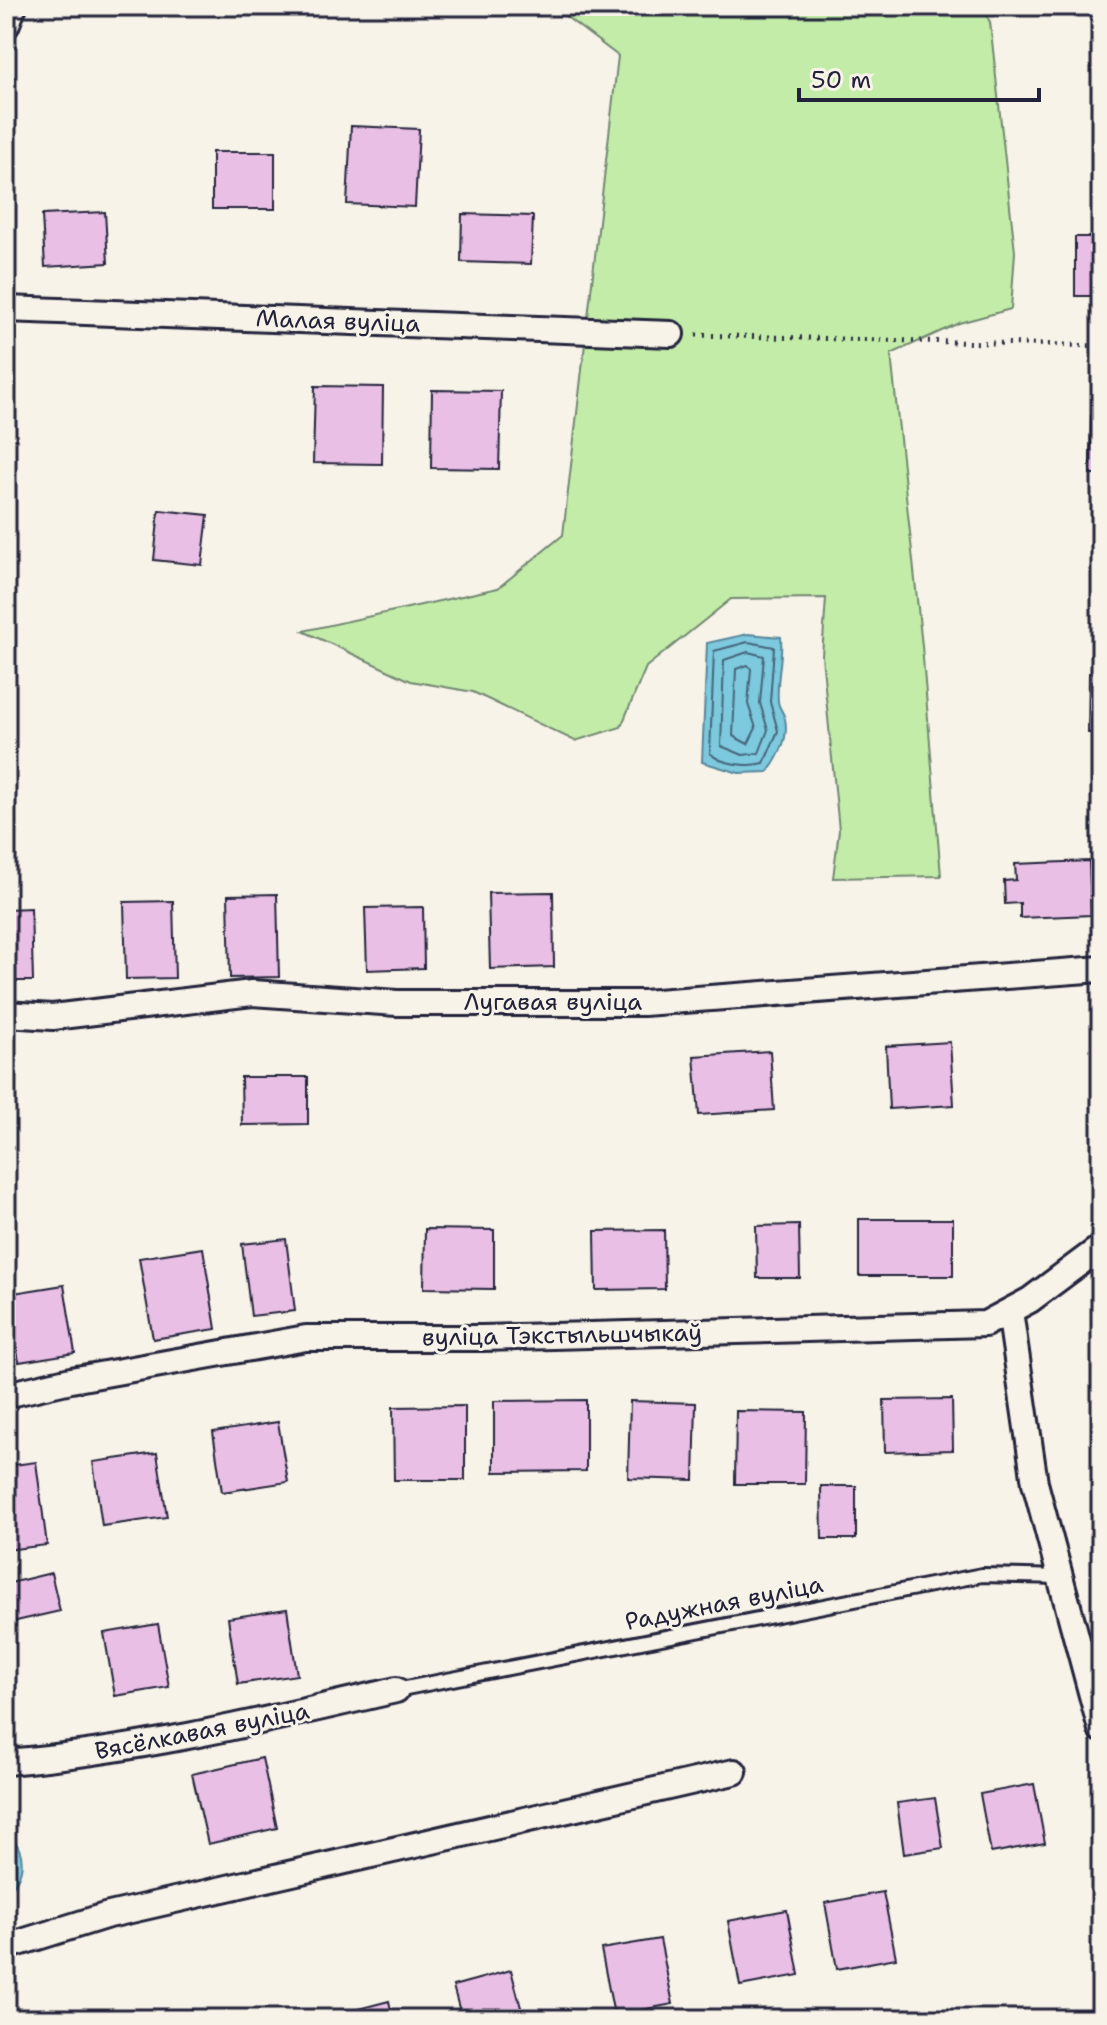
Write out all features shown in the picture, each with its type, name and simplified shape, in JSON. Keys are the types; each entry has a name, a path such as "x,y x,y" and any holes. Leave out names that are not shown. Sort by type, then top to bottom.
{"street":[{"path":"6,26 14,6"},
{"name":"Малая вуліца","path":"6,309 671,334"},
{"name":"Лугавая вуліца","path":"6,1014 53,1017 252,993 397,1003 643,1003 1101,969"},
{"name":"вуліца Тэкстыльшчыкаў","path":"6,1395 71,1380 306,1338 483,1338 985,1324 1030,1300 1101,1247"},
{"path":"1010,1311 1035,1483 1101,1729"},
{"name":"Вясёлкавая вуліца","path":"6,1762 70,1757 193,1737 396,1690"},
{"path":"6,1947 105,1916 734,1772"}],"lane":[{"name":"Радужная вуліца","path":"396,1690 982,1575 1062,1577"}],"path":[{"path":"671,334 1101,346"}],"green space":[{"path":"552,6 982,6 990,22 1015,252 1011,309 959,323 891,354 922,646 941,876 833,878 839,830 822,656 826,598 731,599 646,667 621,727 575,741 473,692 411,681 303,631 498,588 563,535 618,56"}],"water":[{"path":"748,634 781,637 778,701 785,719 786,733 768,772 739,773 702,762 707,643"},
{"path":"6,1831 18,1846 22,1862 18,1879 6,1894"}],"building":[{"path":"351,126 419,129 415,207 347,204"},
{"path":"212,152 275,152 275,209 212,209"},
{"path":"105,212 108,263 45,267 42,215"},
{"path":"462,214 533,216 531,264 461,262"},
{"path":"1075,237 1101,237 1101,296 1075,296"},
{"path":"315,386 383,387 382,464 313,463"},
{"path":"432,390 501,391 499,469 431,468"},
{"path":"1091,416 1101,416 1101,474 1090,474"},
{"path":"159,510 208,515 202,565 154,560"},
{"path":"1089,673 1101,673 1101,733 1088,733"},
{"path":"1089,861 1091,915 1020,918 1020,903 1005,904 1004,881 1016,880 1015,864"},
{"path":"553,892 554,967 490,969 488,893"},
{"path":"277,894 279,977 230,978 228,895"},
{"path":"173,901 175,978 126,979 124,902"},
{"path":"423,907 424,968 367,970 365,908"},
{"path":"31,908 33,981 6,981 6,909"},
{"path":"950,1042 954,1105 889,1109 886,1046"},
{"path":"770,1051 774,1110 699,1115 694,1056"},
{"path":"241,1077 308,1077 308,1124 242,1125"},
{"path":"859,1219 953,1219 953,1276 859,1276"},
{"path":"799,1225 800,1278 757,1278 756,1226"},
{"path":"425,1229 494,1230 494,1289 424,1288"},
{"path":"664,1230 665,1289 596,1290 595,1231"},
{"path":"286,1239 295,1311 251,1316 242,1244"},
{"path":"203,1248 216,1329 153,1339 139,1258"},
{"path":"64,1285 75,1353 19,1362 7,1294"},
{"path":"952,1399 953,1450 885,1452 884,1400"},
{"path":"586,1400 586,1471 494,1472 494,1401"},
{"path":"630,1401 696,1403 694,1480 628,1478"},
{"path":"465,1406 465,1480 394,1480 393,1407"},
{"path":"736,1411 806,1412 805,1484 735,1484"},
{"path":"278,1422 288,1482 222,1492 213,1432"},
{"path":"157,1453 167,1517 102,1526 93,1462"},
{"path":"36,1462 47,1545 6,1550 6,1466"},
{"path":"821,1486 856,1486 856,1539 822,1539"},
{"path":"51,1573 60,1611 12,1622 6,1584"},
{"path":"287,1609 297,1675 238,1684 228,1618"},
{"path":"158,1624 169,1687 115,1696 104,1633"},
{"path":"262,1758 277,1828 208,1844 192,1774"},
{"path":"1034,1784 1045,1843 991,1853 980,1794"},
{"path":"935,1798 943,1848 904,1854 897,1803"},
{"path":"883,1892 896,1958 837,1969 825,1903"},
{"path":"787,1910 799,1975 740,1986 728,1921"},
{"path":"660,1939 673,2004 614,2015 601,1949"},
{"path":"511,1970 524,2019 462,2019 453,1986"},
{"path":"389,2001 393,2019 331,2019 331,2016"}]}
